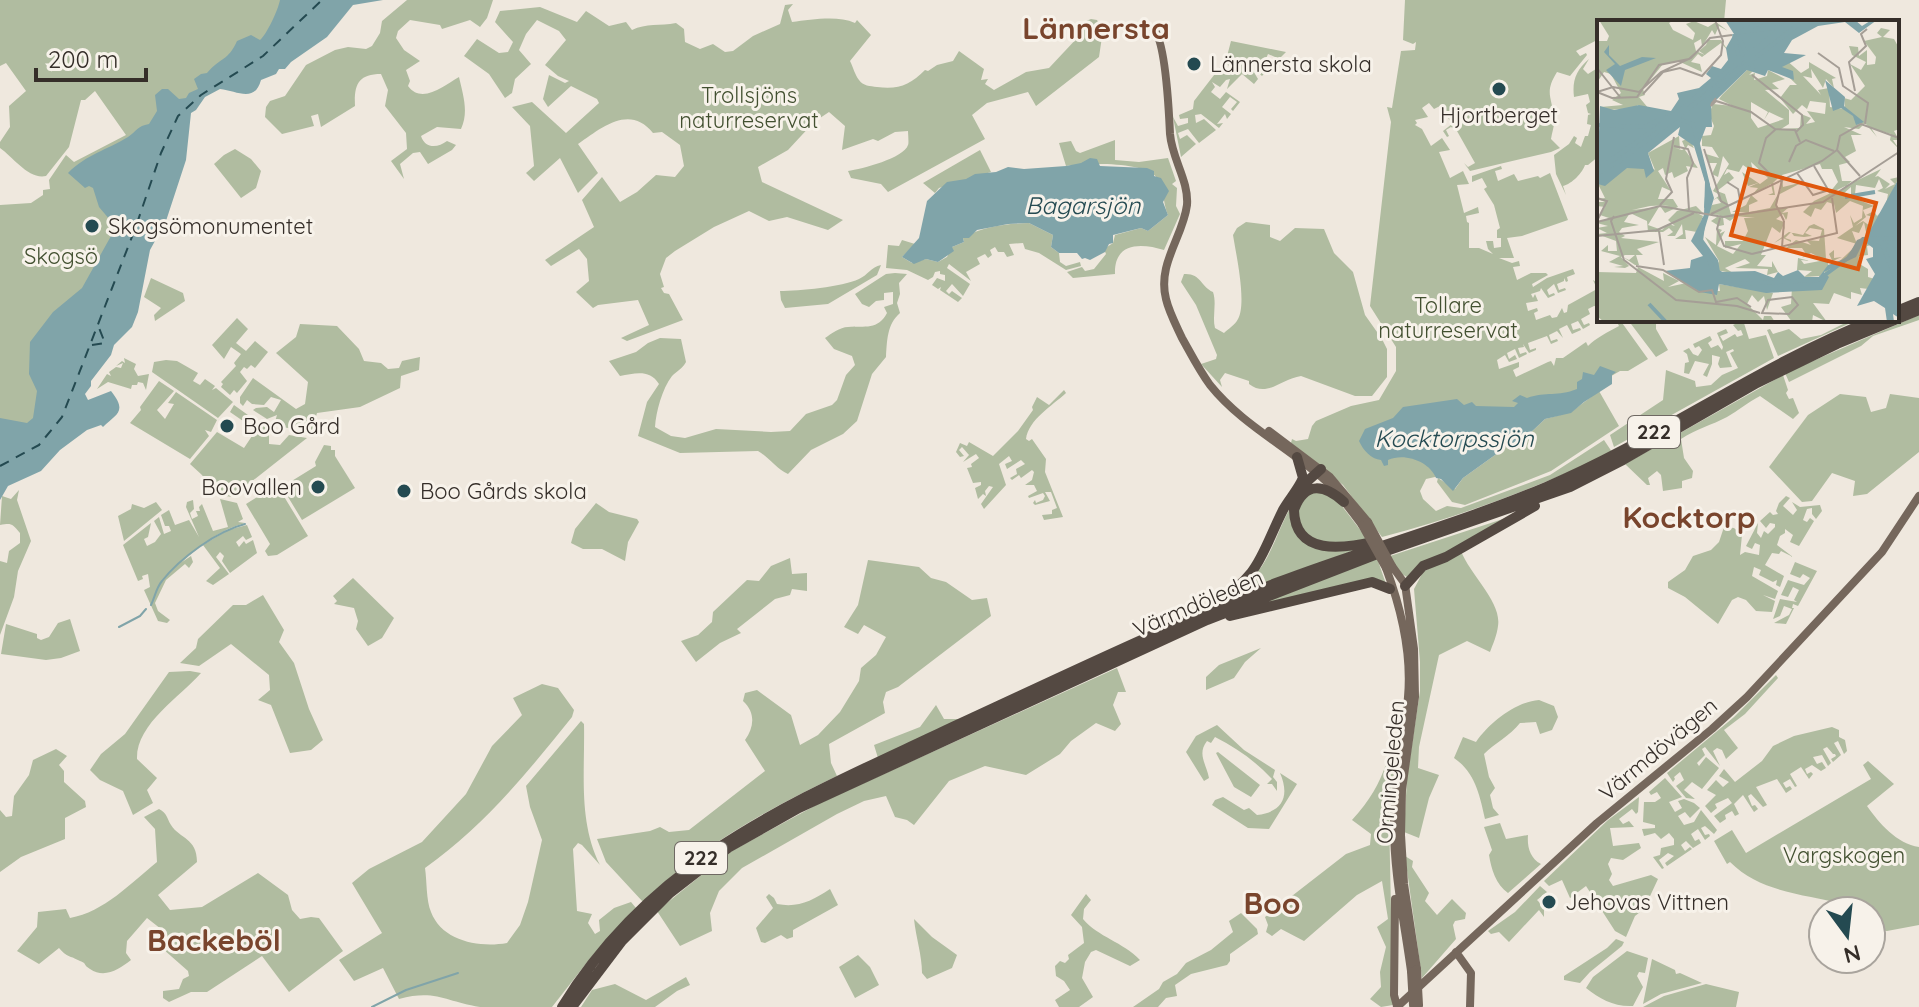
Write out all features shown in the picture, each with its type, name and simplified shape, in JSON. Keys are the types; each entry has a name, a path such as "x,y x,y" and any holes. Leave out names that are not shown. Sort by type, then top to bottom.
{"highway":[{"path":"1899,310 1919,302"},
{"name":"Värmdöleden","path":"1899,319 1919,310"},
{"name":"Värmdöleden","path":"562,1007 600,955 634,917 674,880 732,837 827,786 1171,631 1342,558 1528,494 1590,467 1784,360 1870,322"},
{"name":"Värmdöleden","path":"572,1007 622,941 670,893 707,863 760,829 1171,631 1570,487 1757,383 1892,322"},
{"path":"1297,457 1304,474 1296,496 1294,521 1302,536 1316,544 1355,545 1428,529"},
{"path":"1171,631 1250,576 1264,555 1278,522 1318,472"},
{"path":"1405,587 1423,566 1446,557 1570,487"},
{"path":"1296,496 1325,488 1344,502"},
{"path":"1171,631 1372,582 1393,591"}],"main road":[{"path":"1153,28 1159,35 1172,153 1187,193 1186,212 1166,270 1165,295 1178,329 1211,387 1234,410 1318,472"},
{"path":"1234,410 1284,441 1318,472"},
{"name":"Ormingeleden","path":"1318,472 1365,523"},
{"name":"Ormingeleden","path":"1318,472 1365,523 1389,567 1405,587 1415,686 1396,857 1414,970 1409,1005"},
{"name":"Värmdövägen","path":"1409,1005 1433,974 1597,823 1747,697 1882,552 1919,496"},
{"name":"Ormingeleden","path":"1389,567 1407,645 1409,683 1395,800 1397,835"},
{"path":"1393,591 1402,592 1405,587"},
{"path":"1396,857 1394,995 1409,1005"},
{"path":"1456,952 1471,978 1470,1007"},
{"path":"1433,974 1454,960 1465,963"}],"green space":[{"name":"Skogsö","path":"0,0 291,0 307,14 187,107 54,425 0,460 0,205 31,203 43,195 43,190 50,189 49,180 66,155 74,162 126,135 95,91 81,100 69,147 46,176 33,175 0,148 0,142 10,127 9,106 26,91 6,63 0,66"},
{"path":"407,0 493,0 487,18 480,27 470,20 442,29 440,25 410,20 398,31 396,38 404,50 420,61 406,70 410,81 408,86 414,91 420,94 434,92 459,77 465,110 461,129 437,127 421,136 429,145 436,146 447,141 456,145 452,150 428,164 420,152 413,153 400,164 404,179 391,161 407,149 406,133 385,106 388,90 381,74 362,79 355,92 355,106 321,127 318,114 311,116 314,126 282,134 265,117 270,101 285,96 306,65 335,50 372,46 380,33 382,21"},
{"name":"Tollare naturreservat","path":"1405,0 1726,0 1724,20 1597,20 1597,40 1576,51 1580,56 1587,55 1570,76 1557,72 1551,85 1554,121 1551,139 1560,148 1551,152 1470,171 1464,163 1468,167 1475,163 1457,131 1451,127 1446,130 1447,137 1443,131 1452,124 1440,106 1434,109 1429,103 1422,108 1428,117 1415,120 1415,125 1422,129 1431,146 1442,138 1450,150 1439,152 1450,178 1463,171 1469,184 1457,185 1464,213 1478,207 1479,213 1466,216 1469,248 1479,248 1493,254 1486,241 1493,241 1494,248 1501,247 1501,238 1497,238 1500,228 1494,205 1484,189 1487,187 1482,178 1472,182 1472,176 1501,166 1502,169 1495,171 1498,181 1514,174 1518,181 1540,178 1550,173 1568,220 1507,238 1514,258 1499,258 1512,263 1519,261 1520,266 1513,267 1517,280 1531,273 1548,275 1532,284 1533,287 1547,278 1573,269 1575,274 1567,277 1568,281 1564,278 1557,284 1559,290 1566,290 1558,293 1554,284 1547,290 1549,295 1555,295 1548,298 1541,288 1531,294 1533,298 1535,294 1538,301 1526,303 1528,311 1537,308 1538,311 1534,313 1536,320 1550,315 1557,317 1562,308 1564,313 1567,312 1568,305 1597,289 1597,307 1588,309 1590,314 1581,319 1584,325 1590,325 1583,329 1578,321 1571,324 1573,330 1581,330 1572,334 1567,325 1559,329 1563,338 1557,331 1549,335 1551,341 1558,341 1551,344 1547,336 1528,343 1530,350 1536,348 1529,353 1523,344 1524,347 1518,348 1520,354 1527,354 1519,358 1515,349 1507,353 1509,359 1515,355 1517,359 1509,362 1505,355 1497,360 1499,369 1519,362 1519,367 1513,370 1516,377 1551,361 1554,366 1556,358 1563,358 1586,342 1588,346 1619,326 1617,322 1621,322 1648,359 1628,371 1620,371 1435,477 1426,479 1420,491 1423,499 1436,511 1447,506 1461,508 1550,475 1604,440 1612,452 1499,500 1382,537 1343,485 1291,443 1292,439 1308,439 1316,421 1351,406 1379,400 1396,371 1396,347 1370,306 1391,122 1387,107 1392,108 1401,51 1415,50 1416,42 1413,44 1403,40"},
{"name":"Trollsjöns naturreservat","path":"793,4 788,10 792,22 832,19 855,23 857,20 871,35 850,61 856,76 863,83 884,88 903,85 925,70 953,61 959,51 984,69 981,80 988,79 985,84 994,90 1026,72 1049,68 1079,36 1079,24 1097,20 1103,30 1099,57 1036,106 1028,92 987,103 972,115 985,139 888,192 881,184 851,178 848,171 891,158 905,150 908,131 895,132 878,141 873,139 842,150 845,126 829,112 814,122 788,150 758,167 762,182 843,220 828,230 787,217 769,221 749,211 714,227 666,258 660,274 664,287 661,288 669,294 683,320 627,341 621,338 649,325 638,300 593,308 576,292 589,281 587,259 579,249 551,266 545,260 594,227 582,200 602,177 620,202 656,175 675,177 684,166 680,145 662,132 653,133 635,120 616,121 578,144 598,173 578,193 560,158 534,181 526,173 534,166 530,126 512,107 532,102 566,133 599,103 571,86 548,107 543,99 549,75 565,83 569,81 545,65 566,40 559,31 537,20 519,50 531,64 515,79 512,93 505,98 489,74 464,56 477,39 499,53 508,52 513,42 495,22 500,11 540,7 577,22 586,11 609,26 626,22 632,30 676,23 684,29 685,42 700,49 713,44 725,52 733,51 753,36 780,24 785,5"},
{"path":"1231,41 1286,52 1274,64 1275,57 1268,54 1265,61 1271,66 1262,76 1259,73 1262,65 1255,61 1252,69 1258,79 1254,84 1242,74 1227,89 1230,79 1220,87 1212,82 1215,87 1211,92 1220,99 1226,92 1240,102 1233,111 1231,109 1237,102 1230,97 1222,107 1231,114 1227,119 1225,114 1217,124 1223,123 1219,128 1201,114 1195,115 1196,123 1204,119 1216,130 1199,143 1188,129 1178,133 1180,139 1187,135 1196,144 1181,157 1173,117 1178,126 1188,123 1188,118 1180,119 1179,115 1193,109 1194,101 1221,66 1240,73 1241,70 1225,64"},
{"path":"1589,59 1583,69 1588,74 1597,68 1597,158 1563,186 1566,195 1556,174 1554,155 1574,136 1577,138 1575,143 1581,147 1591,125 1587,124 1588,115 1591,114 1586,105 1590,102 1588,94 1574,97 1574,81"},
{"path":"1115,140 1115,160 1139,162 1168,158 1176,181 1172,184 1177,188 1176,206 1180,214 1164,250 1146,246 1130,247 1119,256 1115,274 1073,278 1067,272 1082,267 1085,271 1094,269 1106,254 1104,249 1113,243 1115,235 1141,228 1148,231 1168,215 1159,182 1151,172 1114,164 1066,166 1059,143 1071,141 1080,153"},
{"path":"235,149 251,159 261,171 256,188 241,198 214,164"},
{"path":"980,150 991,172 939,188 935,193 923,183"},
{"path":"1246,222 1270,225 1270,237 1280,241 1295,228 1324,229 1334,253 1353,272 1365,315 1387,349 1387,377 1372,396 1355,396 1301,376 1262,389 1225,373 1220,380 1222,387 1201,364 1216,359 1217,355 1196,305 1181,282 1184,274 1190,274 1213,292 1215,328 1224,333 1233,325 1238,319 1241,302 1233,235"},
{"path":"1029,223 1053,235 1051,247 1059,253 1060,262 1066,266 1080,262 1081,266 1066,270 1039,253 1025,249 1023,243 1009,244 1014,255 1007,257 995,247 990,250 992,255 977,258 980,264 966,272 971,281 949,264 947,268 970,284 963,296 952,284 946,291 949,294 952,291 962,298 958,302 940,290 941,287 938,289 932,285 937,278 945,281 945,275 940,271 928,280 907,270 886,268 888,245 899,246 902,240 915,244 902,257 912,263 926,259 938,262 971,234 995,226"},
{"path":"881,265 877,275 828,304 785,308 781,300 780,291 842,284 859,279"},
{"path":"886,274 907,274 899,283 897,303 900,313 890,328 886,357 872,374 857,421 843,434 811,450 788,474 758,451 680,453 638,436 647,402 659,384 647,374 620,376 609,361 636,352 660,338 681,339 686,362 665,387 655,427 671,436 685,438 716,429 790,431 806,414 832,405 837,400 846,375 855,365 852,356 834,349 825,338 842,328 880,322 887,313 884,307 893,304 893,292 884,293 884,300 876,301 869,307 862,304 855,294"},
{"path":"151,278 183,293 185,301 155,321 154,315 161,308 144,297"},
{"path":"1919,315 1919,320 1873,336 1861,346 1789,382 1785,373"},
{"path":"237,318 248,329 236,343 246,351 255,341 268,352 255,368 251,365 247,369 244,367 240,372 247,381 237,393 234,390 230,395 221,387 221,382 236,366 234,363 241,354 231,347 224,359 212,345"},
{"path":"1630,322 1658,322 1656,329 1668,350 1656,357"},
{"path":"1744,322 1749,339 1766,335 1774,358 1614,447 1610,435 1663,400 1666,370 1695,381 1696,387 1711,385 1722,375 1738,368 1730,353 1733,349 1726,352 1732,367 1720,368 1720,357 1712,355 1707,377 1703,375 1709,364 1695,361 1689,374 1684,373 1685,363 1689,362 1683,351 1689,348 1698,356 1702,350 1693,344 1710,336 1712,340 1708,343 1711,348 1718,345 1722,350 1717,333 1726,329 1728,333 1720,336 1723,341 1735,334 1737,337 1743,335 1733,325"},
{"path":"1853,322 1778,356 1767,330 1770,329 1773,334 1789,329 1801,339 1821,335"},
{"path":"300,324 337,326 359,349 364,361 381,363 388,369 399,368 402,361 420,357 419,370 401,376 400,388 360,407 317,413 311,433 274,425 277,415 267,419 253,410 267,407 274,412 281,400 271,397 264,405 252,404 247,400 243,406 240,397 253,378 296,409 305,404 308,382 276,353 296,337"},
{"path":"124,358 136,364 134,369 138,376 149,374 146,390 143,383 138,382 131,389 108,382 97,389 107,374 111,376 109,372 116,367 121,368 123,363 116,366 122,361 125,363"},
{"path":"177,361 198,373 193,381 200,385 205,379 215,386 212,390 216,388 233,402 218,418 152,372 154,362"},
{"path":"1783,375 1788,390 1786,393 1789,399 1793,398 1799,413 1793,419 1760,396 1727,417 1681,439 1684,458 1693,471 1692,478 1682,481 1682,488 1663,491 1661,475 1657,471 1648,478 1650,485 1647,485 1625,464"},
{"path":"159,381 174,391 157,410 165,419 174,404 168,403 176,392 217,420 211,432 205,430 209,436 190,459 130,423"},
{"path":"1064,390 1066,393 1036,419 1026,439 1032,439 1046,459 1045,472 1063,517 1044,520 1042,515 1052,514 1052,510 1057,508 1051,492 1045,492 1050,501 1035,505 1035,500 1036,503 1045,496 1043,493 1028,496 1037,491 1034,485 1025,485 1032,480 1034,472 1032,470 1012,480 1010,478 1017,474 1016,469 1025,464 1021,460 1007,469 1005,464 1012,461 1009,456 999,464 1006,485 984,509 981,504 993,487 989,486 986,496 983,494 978,499 975,488 981,482 973,483 967,468 972,467 971,464 979,458 976,454 963,462 969,455 962,447 959,450 964,456 960,457 956,452 960,443 967,446 969,442 993,456 1018,431 1033,410 1037,397 1049,405"},
{"path":"1599,391 1619,426 1551,471 1465,505 1452,502 1437,482 1438,478 1455,489 1463,478 1509,445 1523,445 1526,437 1545,419 1571,412"},
{"path":"1840,394 1866,397 1871,412 1886,408 1890,394 1919,398 1919,452 1867,494 1853,496 1855,481 1832,473 1812,501 1802,502 1769,467 1808,415"},
{"path":"234,405 269,430 269,444 280,445 289,435 307,438 232,497 214,494 202,475 190,464 217,432 244,448 256,430 230,412"},
{"name":"Boovallen","path":"324,445 335,450 335,456 355,488 302,520 282,487 316,466"},
{"path":"277,485 308,536 277,555 268,556 265,551 270,544 246,504"},
{"path":"19,490 17,500 31,541 18,571 14,597 0,635 0,561 7,563 9,551 20,543 20,533 15,527 0,525 2,496 11,499"},
{"path":"1315,491 1335,497 1368,540 1327,542 1304,534 1296,511 1308,493"},
{"path":"1786,496 1790,498 1783,506 1793,515 1797,510 1792,502 1800,507 1820,505 1822,511 1816,519 1812,508 1807,509 1803,520 1807,522 1810,518 1814,521 1799,546 1790,542 1793,535 1785,529 1780,536 1777,545 1793,557 1781,551 1779,554 1772,553 1765,565 1784,576 1780,587 1776,585 1777,580 1773,582 1759,575 1761,570 1754,567 1752,576 1778,591 1775,599 1763,595 1775,601 1772,612 1756,611 1746,600 1738,597 1732,600 1718,624 1685,597 1668,588 1668,582 1685,570 1693,556 1711,550 1719,542 1724,527 1734,528 1742,535 1740,555 1745,552 1759,555 1760,545 1755,543 1752,549 1746,546 1758,523 1757,533 1761,538 1764,531 1768,534 1775,527 1770,523 1766,528 1760,521 1770,512 1778,514 1779,503"},
{"path":"1296,498 1293,527 1304,542 1368,545 1225,600 1262,566"},
{"path":"220,499 237,503 243,519 238,522 245,523 204,544 182,562 191,556 193,562 189,568 185,564 166,580 155,603 158,611 170,620 167,623 158,621 144,590 150,587 148,574 138,581 123,545 151,523 148,537 144,539 147,546 155,542 161,534 154,521 159,517 164,534 171,531 169,526 165,526 161,515 169,510 175,525 189,520 199,537 186,507 187,502 193,500 192,519 198,516 196,511 200,511 202,504 213,531 228,527"},
{"path":"156,502 162,510 124,541 118,516 131,509 132,504 144,508"},
{"path":"596,503 609,512 639,522 628,542 625,561 602,549 583,549 571,543 575,529"},
{"path":"1503,519 1451,550 1418,565 1407,577 1398,572 1390,556"},
{"path":"247,525 252,537 246,540 243,536 236,542 239,547 244,541 246,544 253,540 257,553 230,573 220,552 216,557 229,574 213,585 206,581 220,568 203,545 228,530"},
{"path":"1461,551 1495,608 1498,626 1490,652 1467,641 1439,655 1419,747 1418,768 1439,775 1429,798 1419,838 1404,832 1407,778 1420,691 1414,589 1423,572"},
{"path":"790,558 792,574 807,573 807,591 792,589 790,595 775,599 737,629 741,633 720,643 696,662 681,641 698,635 712,622 713,612 747,580 759,581 771,566"},
{"path":"1377,558 1386,584 1254,605"},
{"path":"868,560 919,567 931,578 946,582 972,600 987,598 991,616 898,687 886,692 883,702 885,713 829,744 831,763 837,776 734,831 687,864 643,902 606,862 597,839 660,827 669,832 689,830 765,771 745,740 752,720 750,710 743,701 745,693 757,690 791,715 800,745 818,735 840,712 859,681 861,668 876,655 886,637 864,625 858,634 844,627 858,605"},
{"path":"1795,562 1817,571 1798,606 1793,604 1794,608 1786,624 1774,623 1789,615 1792,609 1784,606 1780,616 1773,619 1780,599 1797,602 1794,600 1799,590 1793,587 1788,597 1781,595 1788,580 1804,585 1810,578 1803,574 1800,578 1790,574"},
{"path":"353,578 394,618 382,638 368,646 356,629 358,621 354,608 334,604 337,601 333,596"},
{"path":"263,595 284,630 279,642 294,663 323,740 311,750 290,753 271,705 258,700 270,690 269,675 231,644 199,666 180,663 196,648 198,639 233,605 246,605"},
{"path":"70,619 80,651 46,660 1,654 6,624 37,634 41,640 49,637 58,623"},
{"path":"1261,648 1245,662 1234,678 1206,690 1206,677 1219,665"},
{"path":"1117,668 1126,692 1118,692 1113,705 1121,724 1115,731 1096,723 1071,741 1060,754 1026,775 985,766 949,781 914,825 895,817 886,796 864,801 837,814 742,868 719,891 710,913 712,931 680,946 657,911 730,852 820,803"},
{"path":"169,672 201,673 151,723 139,746 137,759 157,778 147,790 153,803 133,815 123,791 100,780 90,770 101,754 125,734"},
{"path":"1776,675 1778,678 1745,714 1724,730 1738,748 1726,759 1722,750 1717,748 1713,751 1720,766 1705,747 1702,749 1705,755 1697,763 1699,766 1706,757 1719,768 1702,789 1692,782 1684,790 1695,799 1686,798 1676,786 1684,780 1680,772 1673,782 1667,773 1734,717"},
{"path":"542,684 558,688 574,710 572,717 486,817 425,868 431,912 436,922 452,936 474,943 507,943 520,925 528,902 542,840 526,786 581,721 584,724 588,831 600,865 582,845 578,843 573,849 577,911 592,914 588,923 595,934 600,931 599,920 614,908 631,902 636,908 592,956 552,1007 480,1007 422,995 399,999 383,968 354,981 339,960 382,933 352,883 369,869 422,842 466,794 492,746 522,715 513,698"},
{"path":"1539,700 1554,706 1558,717 1552,730 1540,734 1536,722 1520,723 1484,754 1495,788 1490,795 1493,808 1499,815 1485,819 1472,777 1454,758 1463,737 1476,742 1503,715"},
{"path":"936,705 944,719 960,719 878,758 874,745 920,727"},
{"path":"1217,725 1244,750 1275,770 1273,777 1277,782 1277,791 1272,784 1267,784 1272,779 1259,766 1215,737 1211,743 1207,741 1203,750 1209,778 1204,781 1186,752 1196,736"},
{"path":"1832,727 1839,730 1839,737 1845,740 1847,751 1844,754 1838,741 1834,743 1841,755 1833,762 1831,759 1835,754 1827,747 1823,749 1831,763 1828,766 1822,755 1813,757 1817,764 1822,762 1826,768 1821,771 1812,765 1805,769 1807,774 1813,774 1809,779 1801,767 1790,774 1797,786 1790,779 1783,783 1786,788 1790,786 1792,789 1786,793 1777,779 1756,787 1767,805 1763,807 1751,794 1748,796 1752,806 1758,809 1754,812 1743,795 1734,804 1739,814 1735,816 1732,811 1720,823 1714,816 1732,803 1728,798 1715,804 1717,808 1711,813 1705,806 1716,795 1707,790 1716,780 1723,787 1729,782 1719,776 1724,769 1735,782 1762,761 1773,746 1794,736"},
{"path":"1397,740 1389,815 1393,1005 1381,1007 1370,999 1381,987 1380,972 1386,947 1377,927 1388,919 1382,881 1357,895 1304,941 1281,929 1272,936 1266,932 1268,925 1265,917 1346,854 1370,845 1371,834 1352,820 1372,793"},
{"path":"56,749 67,756 59,765 64,771 64,782 85,801 86,807 65,818 65,839 21,857 0,872 0,810 6,817 12,816 14,796 29,775 33,760"},
{"path":"1218,752 1260,785 1251,797 1234,787"},
{"name":"Vargskogen","path":"1868,761 1894,784 1867,806 1896,837 1919,847 1919,925 1887,931 1887,895 1807,896 1769,886 1730,862 1727,864 1714,841 1732,830 1746,853 1871,779 1863,765"},
{"path":"1280,773 1297,784 1269,829 1248,828 1212,805 1223,797 1244,810 1249,808 1257,815 1273,810 1284,796"},
{"path":"1665,778 1682,797 1669,802 1675,812 1682,808 1678,801 1684,799 1700,808 1690,818 1685,812 1678,816 1684,825 1694,822 1701,810 1717,830 1714,834 1705,826 1701,828 1705,835 1710,836 1705,840 1698,829 1691,834 1695,841 1699,839 1701,843 1693,848 1686,841 1681,845 1685,851 1690,847 1692,849 1667,866 1665,863 1674,856 1668,853 1659,860 1662,869 1653,857 1660,855 1661,848 1674,845 1674,839 1669,833 1661,839 1655,833 1644,836 1642,829 1655,828 1655,825 1643,822 1644,802 1655,802 1661,798 1657,792 1651,795 1649,792"},
{"path":"1639,797 1638,812 1636,814 1632,809 1619,819 1623,824 1629,821 1634,827 1610,828 1613,846 1639,843 1641,848 1623,860 1611,858 1608,864 1612,874 1609,880 1613,886 1651,875 1658,879 1626,937 1615,931 1586,886 1570,898 1562,880 1549,886 1544,881 1608,820"},
{"path":"159,809 175,830 191,843 197,862 158,895 170,910 202,907 258,873 288,895 292,910 300,919 319,918 343,951 289,992 262,956 207,992 191,992 169,1002 163,998 163,991 179,989 183,979 189,976 188,971 163,949 168,940 161,929 147,918 127,941 126,953 131,960 112,972 96,972 59,948 39,964 17,951 37,927 38,912 66,909 70,918 94,910 157,862 155,829 144,817"},
{"path":"1500,823 1506,839 1528,835 1530,852 1541,864 1508,893 1500,886 1493,871 1489,855 1492,850 1484,827"},
{"path":"1405,856 1413,861 1412,867 1429,893 1425,901 1437,915 1452,899 1466,913 1465,919 1455,921 1453,925 1456,939 1422,978"},
{"path":"1540,886 1547,892 1537,900 1544,907 1544,917 1539,910 1509,942 1499,932 1491,934 1488,931 1515,912"},
{"path":"830,889 838,905 793,930 793,937 787,939 781,935 761,942 756,928 773,908 766,897 769,894 777,904 792,905 811,900"},
{"path":"1086,894 1091,900 1084,909 1083,919 1140,960 1130,966 1096,950 1091,952 1082,978 1093,997 1079,1007 1059,1007 1055,1000 1070,990 1056,976 1055,966 1060,961 1065,963 1068,955 1084,943 1082,927 1071,915"},
{"path":"1241,913 1258,934 1230,954 1227,965 1191,974 1175,985 1177,996 1166,998 1158,1007 1133,1007 1159,989 1186,963 1211,950 1233,932 1229,921"},
{"path":"914,919 957,955 952,968 927,979 922,973"},
{"path":"1616,939 1624,942 1622,946 1580,983 1564,980 1564,976"},
{"path":"1627,951 1648,958 1645,973 1639,972 1637,976 1643,987 1633,1006 1608,1002 1586,988 1593,977"},
{"path":"858,955 870,967 879,985 855,998 839,967"},
{"path":"1652,959 1675,970 1676,974 1702,983 1661,994 1643,1004"},
{"path":"686,977 690,985 655,1007 581,1007 592,990 615,984 646,1000"},
{"path":"1706,984 1739,992 1736,1007 1643,1007 1664,996"}],"water":[{"path":"280,0 383,0 353,5 327,37 285,69 279,69 276,74 261,80 254,91 245,94 220,89 205,97 191,113 186,160 166,221 150,250 138,312 132,327 114,345 111,355 85,394 88,400 111,391 119,404 118,412 103,427 87,430 60,450 41,471 8,486 0,500 0,418 27,423 33,418 37,391 29,374 30,342 53,312 82,288 116,227 99,207 93,188 85,188 68,173 149,124 157,111 155,95 162,89 168,89 179,99 186,98 198,89 194,79 207,73 227,56 237,41 251,35 260,40 272,22"},
{"name":"Bagarsjön","path":"1090,158 1097,159 1100,166 1154,171 1154,176 1161,178 1169,191 1163,202 1168,215 1148,231 1141,228 1113,235 1113,243 1105,252 1090,260 1082,259 1077,253 1059,253 1051,247 1053,235 1029,223 977,230 969,238 963,238 964,242 952,247 954,251 938,262 926,259 914,264 902,257 919,238 927,201 947,182 1008,167 1066,166"},
{"name":"Kocktorpssjön","path":"1600,366 1616,372 1612,375 1612,384 1571,413 1545,419 1526,437 1523,447 1509,445 1463,478 1453,491 1423,463 1402,457 1388,460 1388,465 1384,466 1381,460 1368,454 1359,441 1365,429 1393,418 1403,407 1457,399 1464,405 1472,402 1476,406 1514,407 1518,403 1512,401 1520,395 1527,398 1577,389 1583,372 1594,375"}],"waterway":[{"path":"151,605 160,584 179,563 211,539 245,524"},
{"path":"119,627 140,616 146,609"},
{"path":"372,1007 406,990 458,973"}],"ferry route":[{"path":"0,466 39,445 62,417 161,153 178,116 201,95 263,56 322,0"},
{"path":"92,345 105,343 99,328"}],"place":[{"name":"Lännersta skola","path":"1194,64"},
{"name":"Hjortberget","path":"1499,89"},
{"name":"Skogsömonumentet","path":"92,226"},
{"name":"Boo Gård","path":"227,426"},
{"name":"Boovallen","path":"318,487"},
{"name":"Boo Gårds skola","path":"404,491"},
{"name":"Jehovas Vittnen","path":"1549,902"}],"district":[{"name":"Lännersta","path":"1096,29"},
{"name":"Kocktorp","path":"1689,518"},
{"name":"Boo","path":"1272,904"},
{"name":"Backeböl","path":"214,941"}]}
